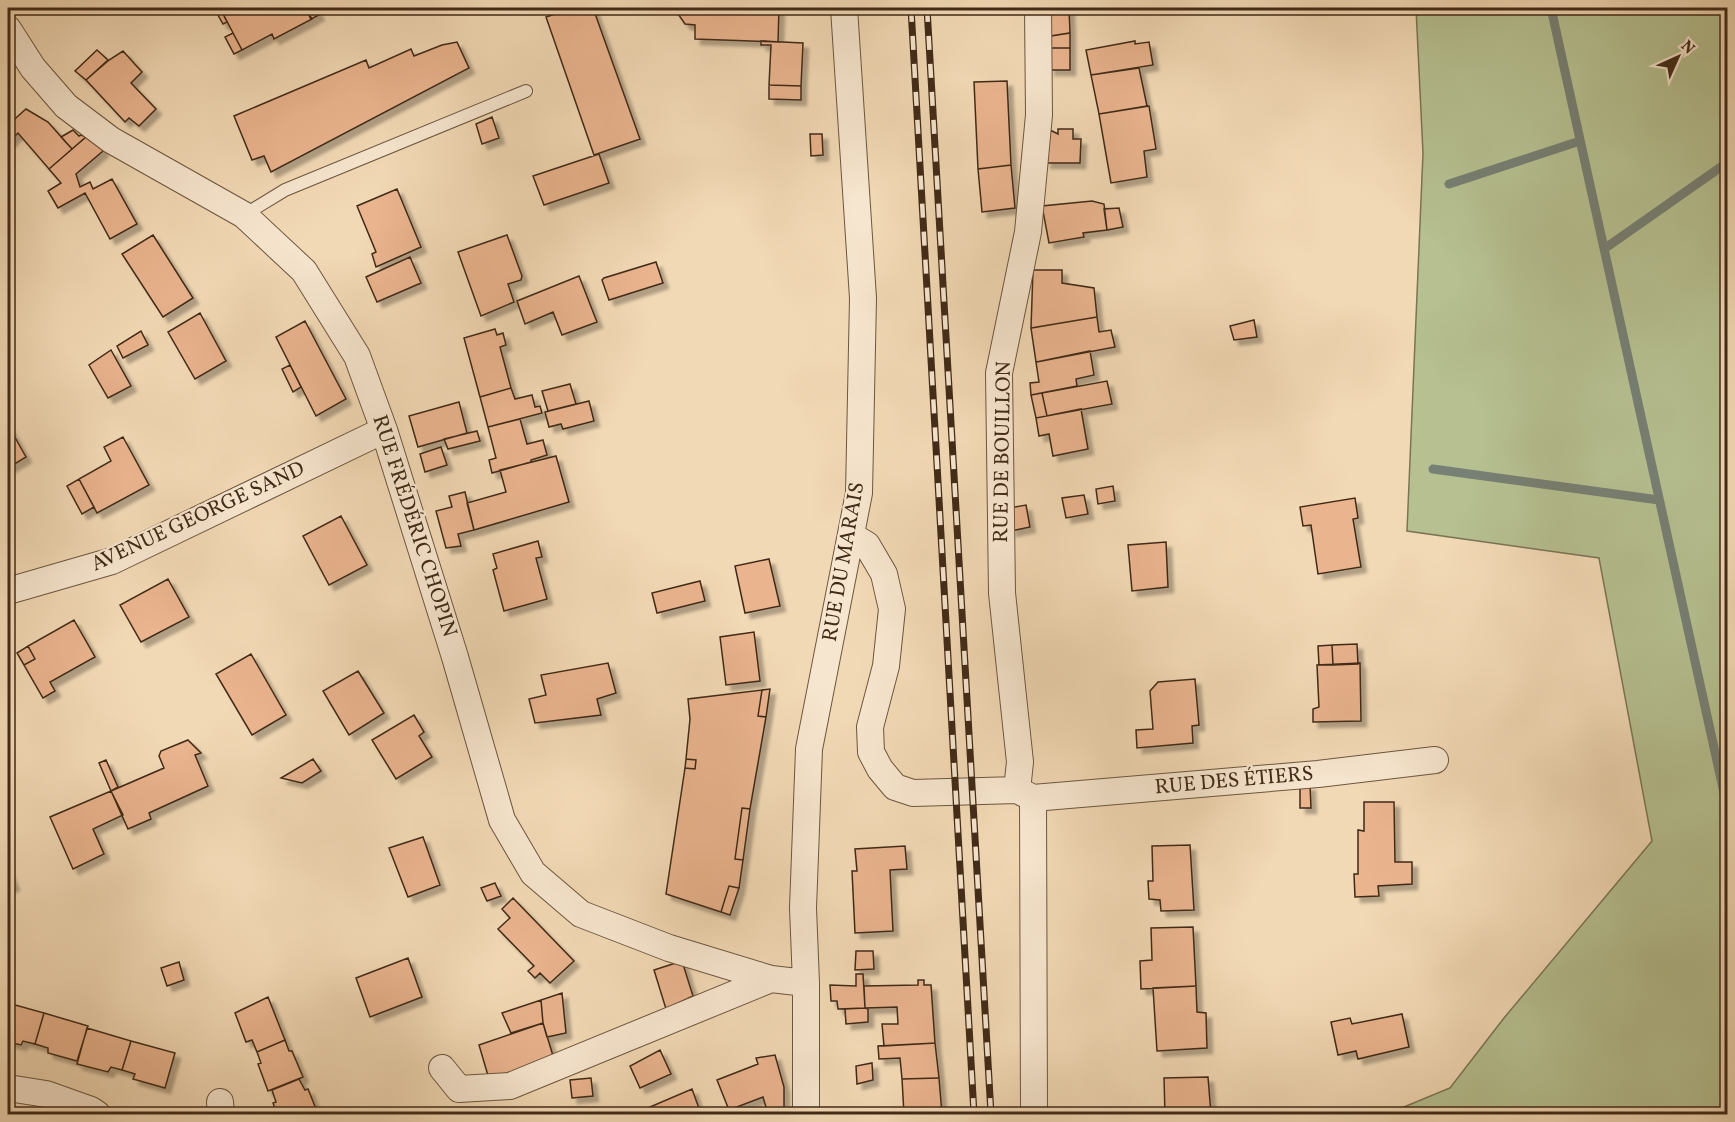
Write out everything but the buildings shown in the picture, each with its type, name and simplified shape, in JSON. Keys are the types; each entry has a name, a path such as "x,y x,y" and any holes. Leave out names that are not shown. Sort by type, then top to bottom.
{"street":[{"name":"RUE DU MARAIS","path":"806,1114 803,850 809,749 859,493 863,298 844,8"},
{"name":"RUE DE BOUILLON","path":"1025,794 1002,593 999,373 1028,232 1039,115 1038,8"},
{"name":"RUE FRÉDÉRIC CHOPIN","path":"8,29 33,68 66,106 111,140 244,215 304,271 357,356 384,430 455,657 502,820 533,873 581,914 669,948 771,979 806,983"},
{"name":"AVENUE GEORGE SAND","path":"8,591 112,561 384,430"},
{"name":"RUE DES ÉTIERS","path":"852,536 867,545 884,574 892,609 886,666 870,727 871,752 880,769 895,787 913,793 1025,794 1318,774 1435,760"},
{"path":"1025,794 1034,1114"},
{"path":"442,1068 459,1089 510,1086 771,979"},
{"path":"8,1088 46,1094 92,1110 97,1114"}],"lane":[{"path":"244,215 285,190 526,90"}],"green space":[{"path":"1416,8 1727,8 1727,1114 1387,1114 1450,1088 1504,1018 1652,841 1599,558 1407,531 1423,153"}],"waterway":[{"path":"1551,8 1728,811"},
{"path":"1449,184 1580,141"},
{"path":"1604,249 1728,162"},
{"path":"1433,469 1659,500"}],"railway":[{"path":"911,8 974,1114"},
{"path":"927,8 991,1114"}]}
